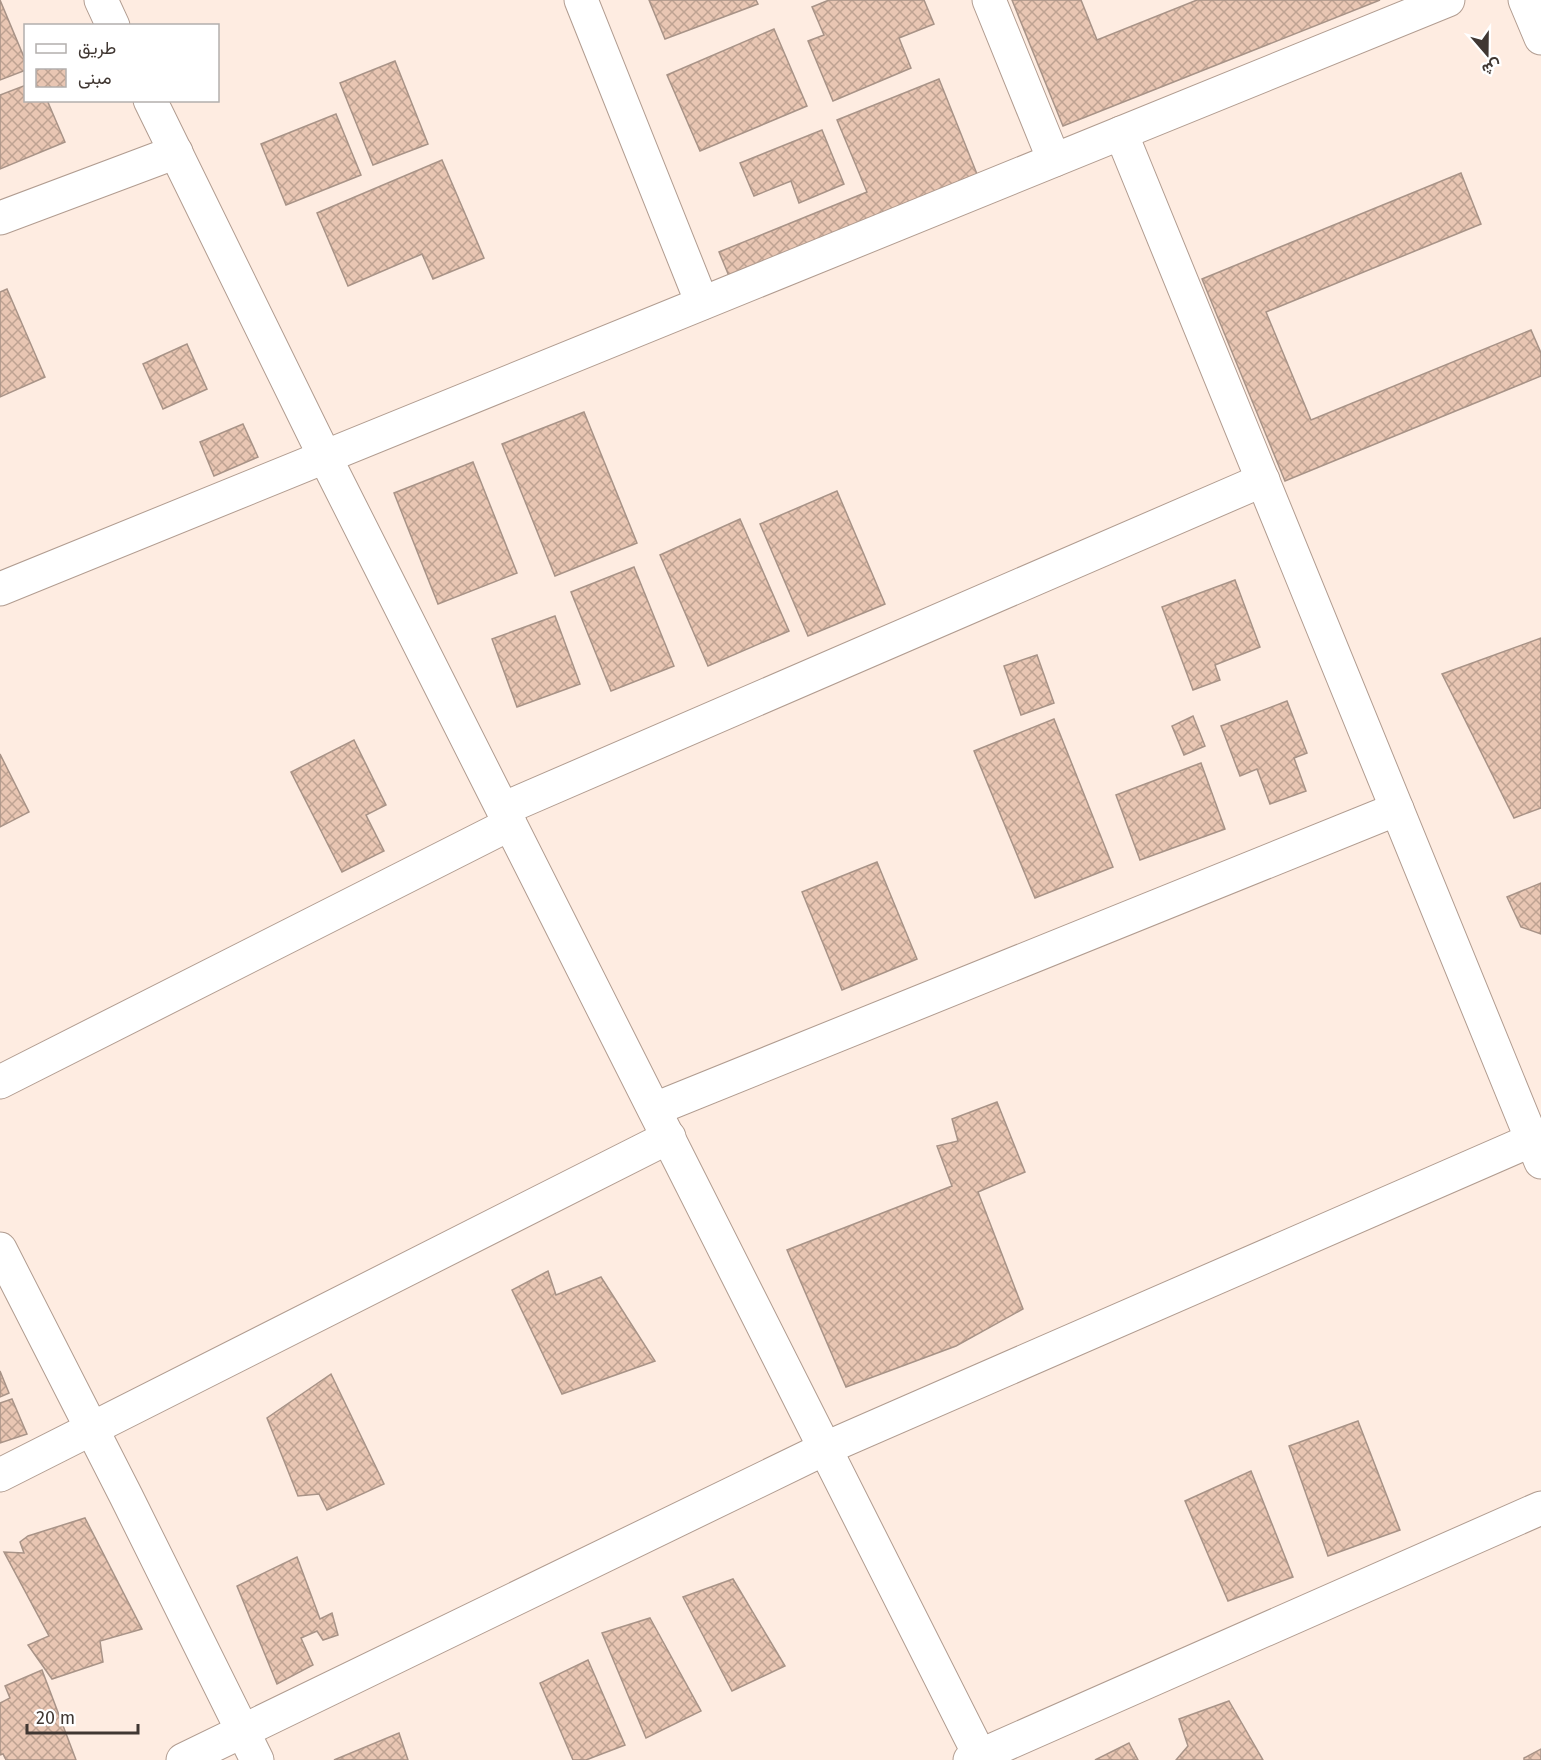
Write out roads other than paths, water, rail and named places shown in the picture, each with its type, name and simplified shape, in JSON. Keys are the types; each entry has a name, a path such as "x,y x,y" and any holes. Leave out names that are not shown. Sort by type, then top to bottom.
{"street":[{"path":"101,0 112,24"},
{"path":"581,0 702,303"},
{"path":"989,0 1054,160"},
{"path":"0,589 1448,0"},
{"path":"1525,0 1541,38"},
{"path":"151,102 325,457 826,1448 977,1758 1541,1508"},
{"path":"183,1760 826,1448 1538,1146 1397,809 1121,133"},
{"path":"0,218 176,152"},
{"path":"0,1082 506,816 1263,480"},
{"path":"0,1475 92,1430 662,1123 1397,809"},
{"path":"0,1249 257,1760"}]}
